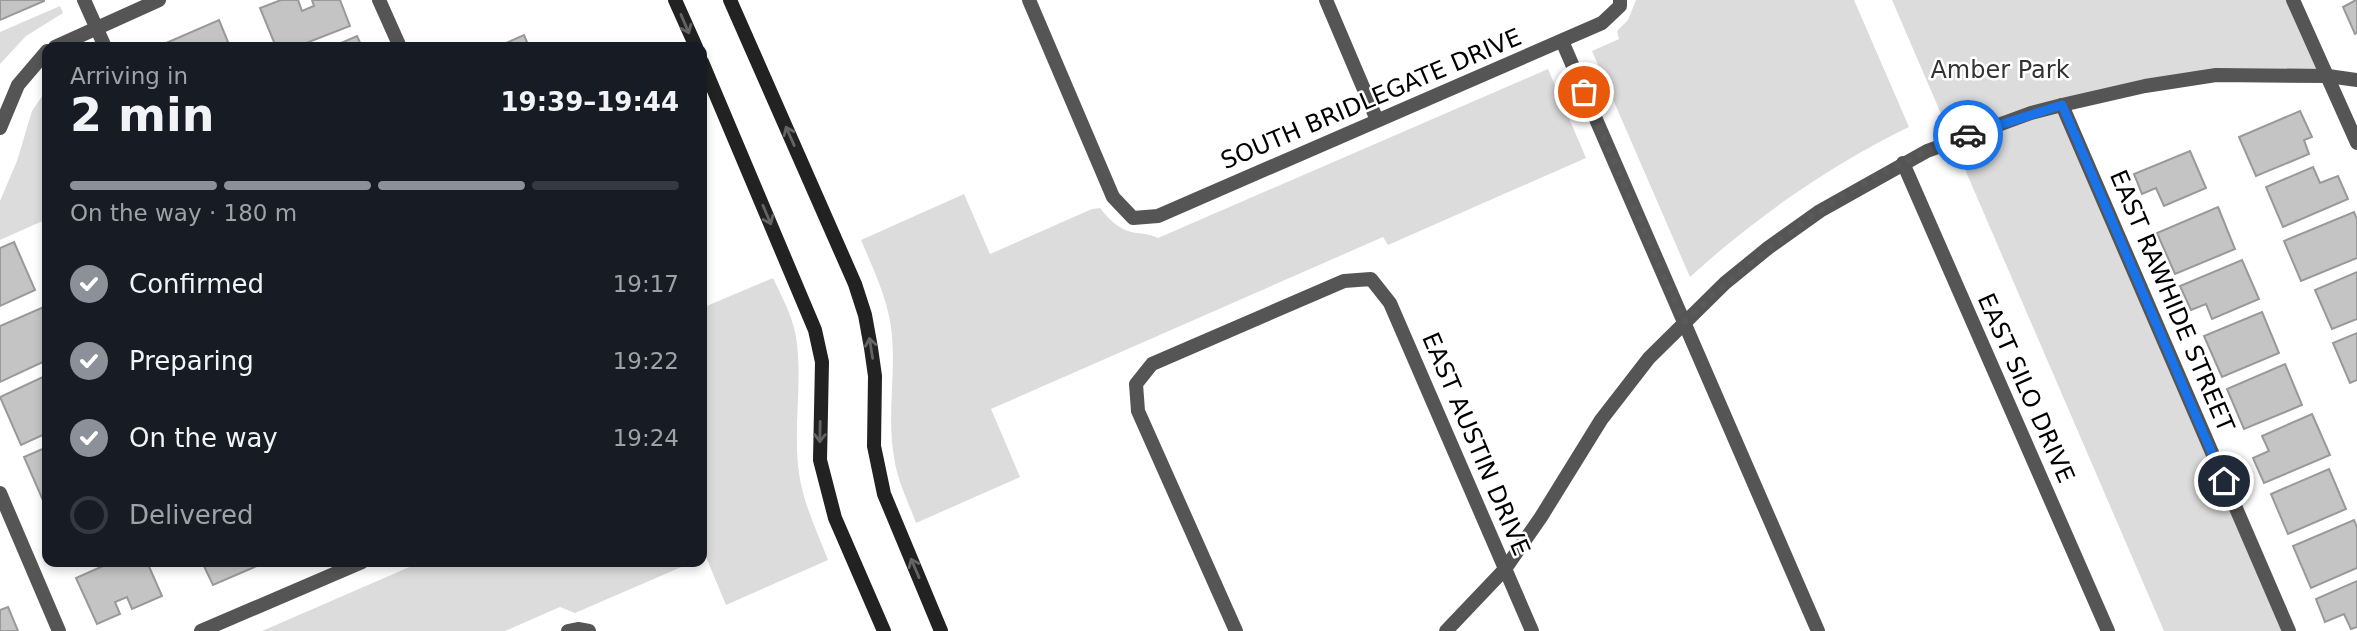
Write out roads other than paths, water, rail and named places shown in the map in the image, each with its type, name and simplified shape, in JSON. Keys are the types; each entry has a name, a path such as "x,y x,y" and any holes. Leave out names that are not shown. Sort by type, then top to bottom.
{"street":[{"path":"84,0 103,42"},
{"path":"65,42 159,0"},
{"path":"379,0 398,42"},
{"path":"675,0 693,42"},
{"path":"730,0 855,284 865,315 875,376 874,446 878,472 884,494 941,631"},
{"name":"SOUTH BRIDLEGATE DRIVE","path":"1029,0 1113,197 1133,218 1158,216 1562,41 1602,23 1620,3"},
{"path":"1325,0 1377,120"},
{"path":"2293,0 2357,143"},
{"path":"1562,41 1818,631"},
{"path":"0,128 18,85 42,57"},
{"path":"707,74 815,330 821,362 820,460 835,518 884,631"},
{"path":"1446,631 1505,569 1601,420 1649,358 1725,283 1820,211 1903,163 1946,143 2062,105 2145,86 2216,75 2328,76 2357,80"},
{"name":"EAST RAWHIDE STREET","path":"2062,105 2289,631"},
{"name":"EAST SILO DRIVE","path":"1903,163 2108,631"},
{"name":"EAST AUSTIN DRIVE","path":"1236,631 1138,411 1136,384 1152,364 1344,281 1371,279 1390,303 1532,631"},
{"path":"0,493 59,631"},
{"path":"201,631 331,568"},
{"path":"568,631 588,630"}],"park label":[{"name":"Amber Park","path":"2000,70"}]}
